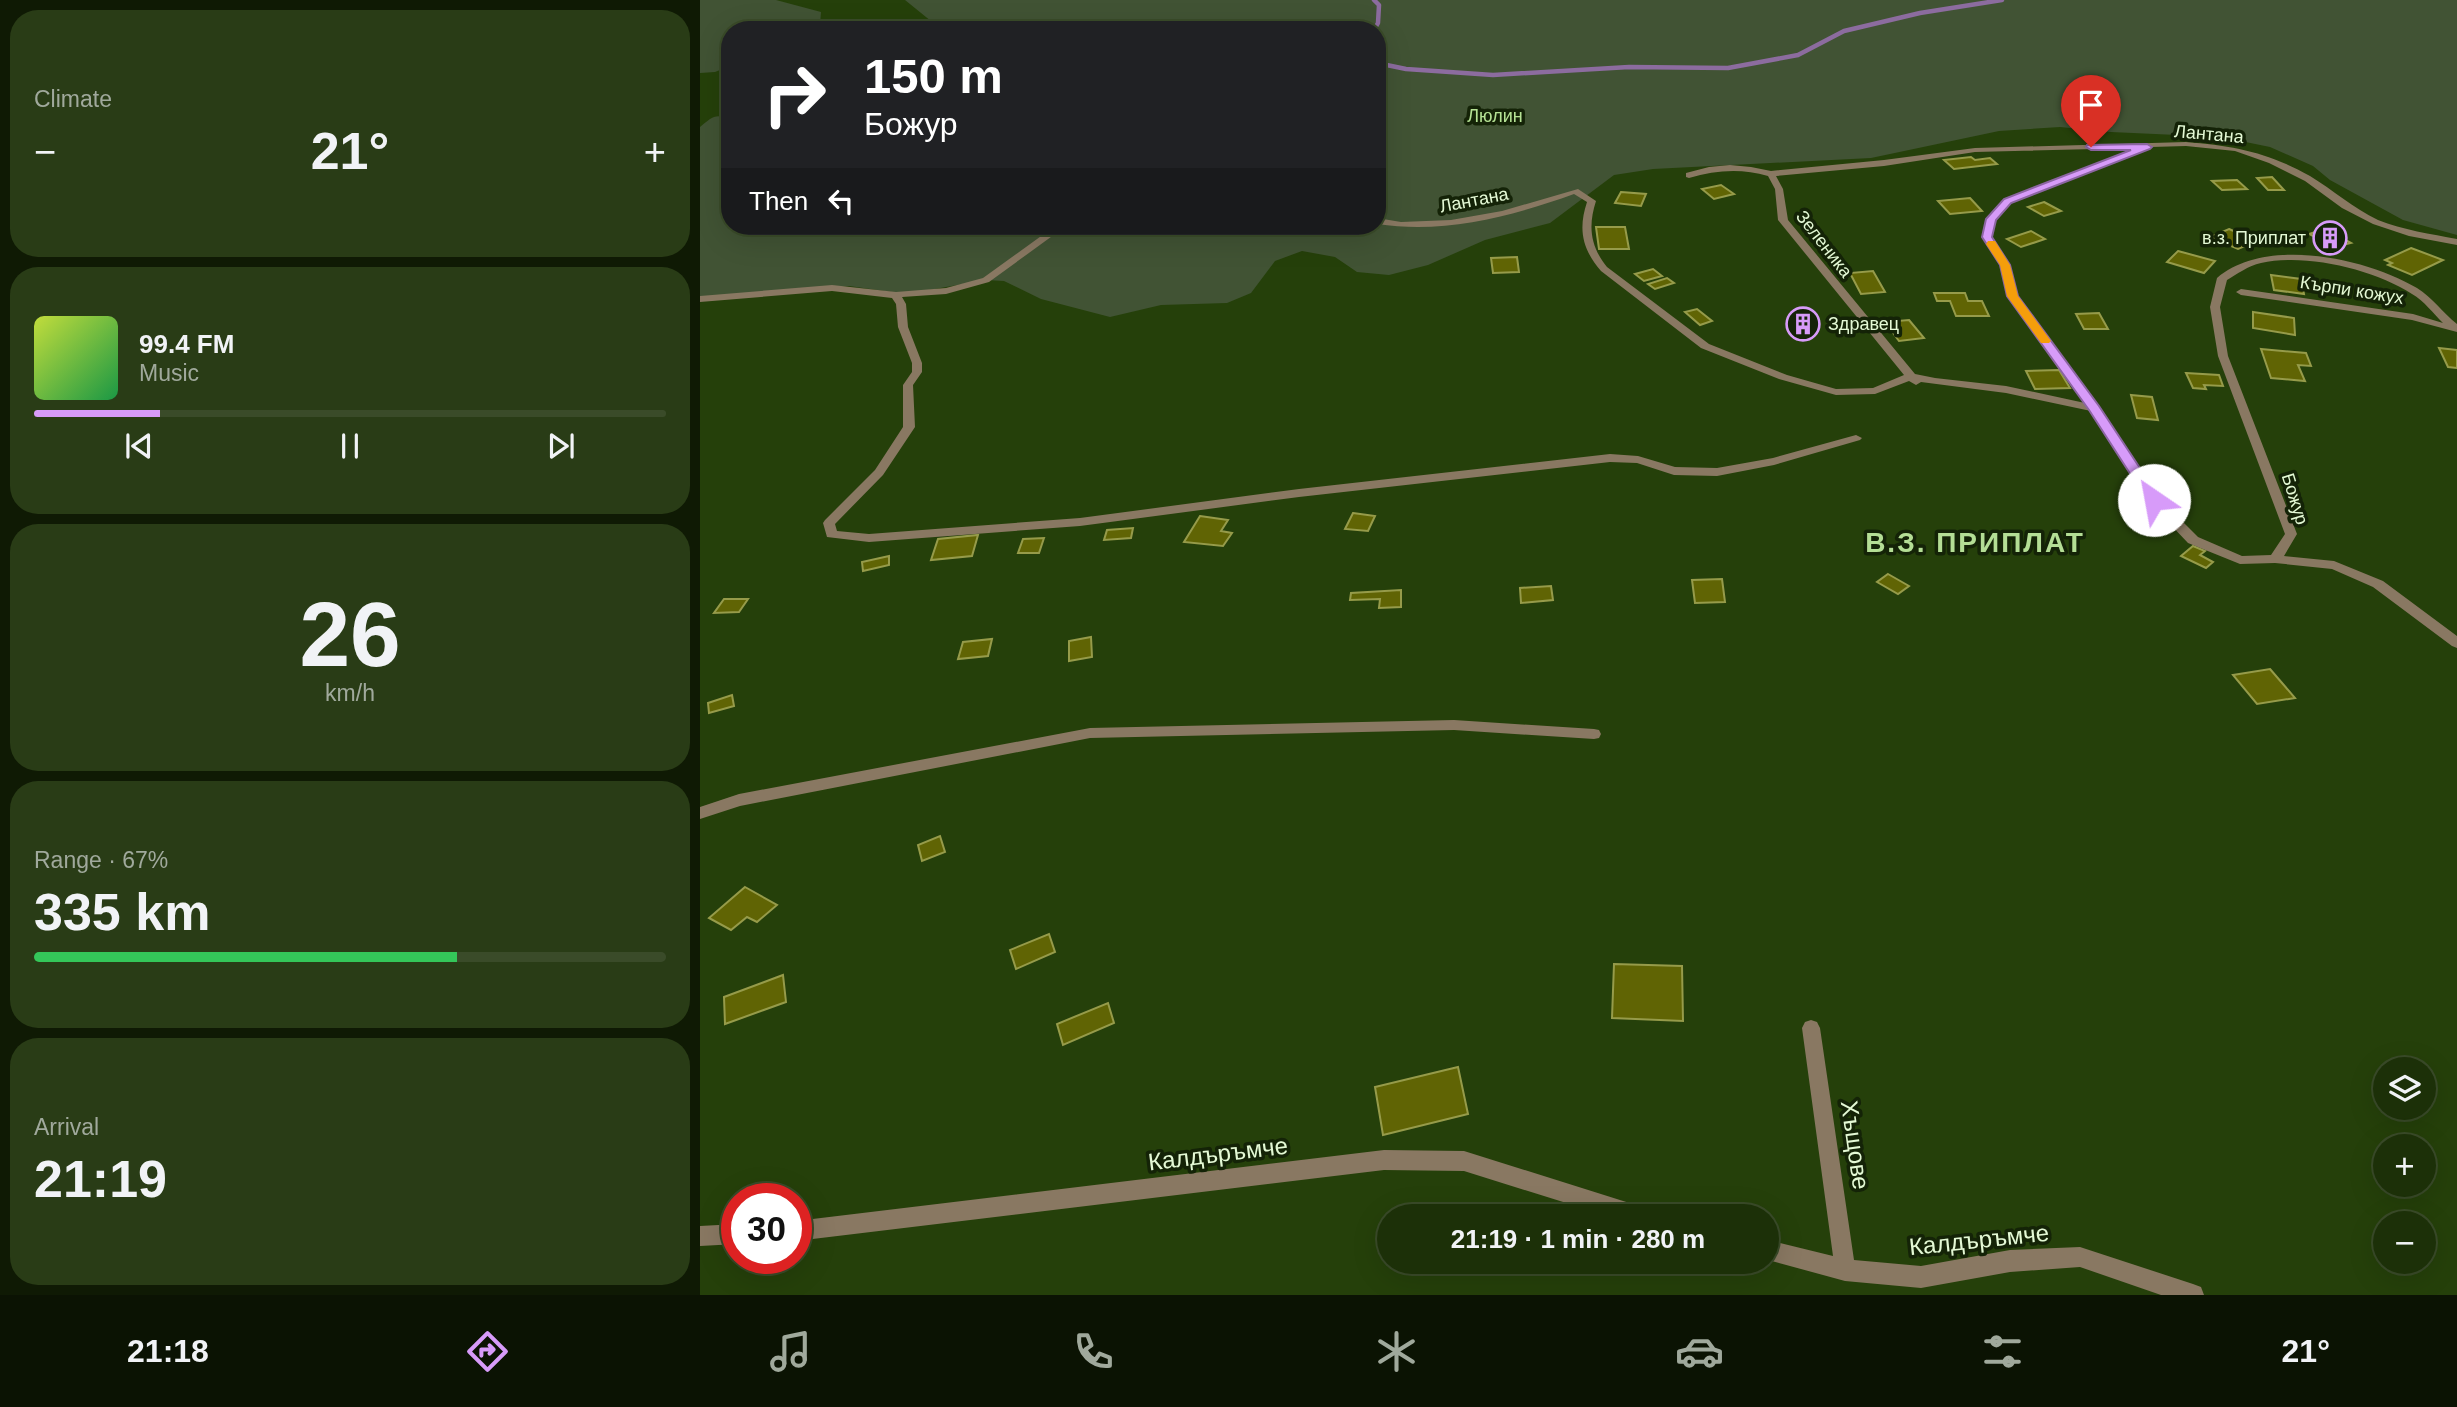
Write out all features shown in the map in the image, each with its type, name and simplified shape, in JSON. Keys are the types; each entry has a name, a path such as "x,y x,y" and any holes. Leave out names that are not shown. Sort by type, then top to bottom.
{"street":[{"name":"Лантана","path":"1771,174 1884,163 1975,150 2186,144 2236,149 2260,157 2308,179 2345,206 2376,222 2409,233 2457,242"},
{"path":"2147,147 2008,201 1991,219 1987,237 2005,265 2013,296 2095,409 2154,500 2193,540 2240,560 2275,559 2334,565 2378,584 2457,643"},
{"path":"1689,176 1723,168 1760,170 1771,174"},
{"name":"Зеленика","path":"1771,174 1779,189 1783,220 1922,390"},
{"name":"Лантана","path":"1386,223 1440,224 1485,217 1575,191 1592,201 1586,218 1585,236 1591,255 1604,269 1705,346 1783,377 1836,391 1875,391 1911,376"},
{"path":"700,299 832,288 896,295 946,291 986,281 1049,235"},
{"name":"Божур","path":"2275,559 2291,534 2223,356 2215,307 2222,278 2259,260 2308,258 2377,274 2415,291 2442,320 2457,330"},
{"name":"Кърпи кожух","path":"2241,292 2413,317 2457,330"},
{"path":"896,295 901,304 903,327 917,363 917,372 908,385 909,427 879,472 829,523 831,534 869,538 1080,522 1299,493 1610,458 1638,460 1674,471 1717,472 1774,461 1856,438"},
{"path":"1911,376 1929,382 1972,384 2035,393 2095,409"},
{"path":"700,813 739,800 1090,733 1454,725 1594,734"},
{"name":"Хъщове","path":"1811,1028 1845,1270"},
{"name":"Калдъръмче","path":"812,1229 1384,1160 1464,1161 1601,1204"},
{"path":"700,1236 721,1235"},
{"name":"Калдъръмче","path":"1779,1253 1845,1270 1921,1277 2010,1261 2080,1257 2193,1295"}],"green space":[{"path":"700,0 776,0 821,12 820,21 721,21 721,70 700,73"},
{"name":"Люлин","path":"905,0 2457,0 2457,235 2403,220 2330,180 2313,166 2270,147 2221,137 2060,127 1999,131 1871,158 1653,169 1614,175 1550,223 1485,240 1428,265 1389,275 1357,272 1335,257 1302,251 1275,261 1251,293 1227,303 1161,305 1110,317 1041,299 1004,281 986,280 906,294 849,286 700,298 700,127 717,116 721,117 721,235 1386,235 1386,21 931,21"}],"building":[{"path":"1971,157 1975,160 1990,158 1997,164 1954,169 1944,160"},
{"path":"2272,177 2284,190 2268,190 2257,178"},
{"path":"2237,180 2247,189 2222,190 2212,181"},
{"path":"1721,185 1734,194 1714,199 1702,189"},
{"path":"1621,192 1646,194 1641,206 1615,203"},
{"path":"1970,198 1982,211 1950,214 1938,201"},
{"path":"2044,202 2061,211 2044,216 2028,207"},
{"path":"1596,227 1625,227 1629,249 1599,249"},
{"path":"2229,229 2257,241 2238,249 2210,237"},
{"name":"в.з. Приплат","path":"2325,229 2351,243 2335,247 2309,234"},
{"path":"2031,231 2045,239 2021,247 2007,239"},
{"path":"2411,248 2443,260 2412,275 2388,265 2392,263 2385,260"},
{"path":"2178,251 2215,261 2204,273 2167,262"},
{"path":"1517,257 1519,272 1493,273 1491,258"},
{"path":"1653,269 1662,276 1644,281 1635,274"},
{"path":"1873,271 1885,292 1861,294 1850,273"},
{"path":"2271,275 2301,279 2304,294 2274,290"},
{"path":"1667,278 1674,283 1655,289 1648,284"},
{"path":"1934,293 1965,293 1968,301 1982,301 1989,316 1956,316 1950,301 1937,301"},
{"path":"1697,309 1712,321 1700,325 1685,312"},
{"path":"2253,312 2294,318 2295,335 2253,328"},
{"path":"2099,313 2108,329 2084,329 2076,314"},
{"name":"Здравец","path":"1804,315 1817,331 1802,334 1789,317"},
{"path":"1909,320 1924,338 1899,341 1885,322"},
{"path":"2439,348 2457,350 2457,368 2448,367"},
{"path":"2261,349 2306,353 2311,366 2298,365 2305,381 2271,378"},
{"path":"2059,370 2070,388 2035,389 2026,371"},
{"path":"2186,373 2219,375 2223,386 2204,385 2206,389 2193,388"},
{"path":"2131,395 2152,397 2158,420 2137,418"},
{"path":"1353,513 1375,516 1368,531 1345,529"},
{"path":"1200,516 1228,520 1221,531 1232,533 1223,546 1184,542"},
{"path":"1133,528 1131,538 1104,540 1107,530"},
{"path":"978,535 972,556 931,560 938,539"},
{"path":"1044,538 1039,553 1018,553 1023,539"},
{"path":"2193,546 2205,551 2200,555 2213,562 2206,568 2181,556"},
{"path":"889,556 889,565 863,571 862,562"},
{"path":"1888,574 1909,586 1898,594 1877,582"},
{"path":"1722,579 1725,602 1695,603 1692,580"},
{"path":"1551,586 1553,600 1521,603 1520,588"},
{"path":"1401,590 1401,607 1379,608 1380,599 1350,600 1351,593"},
{"path":"724,599 748,599 739,612 714,613"},
{"path":"1091,637 1092,657 1069,661 1069,641"},
{"path":"992,639 988,656 958,659 963,642"},
{"path":"2270,669 2295,698 2257,704 2233,675"},
{"path":"732,695 734,706 709,713 708,703"},
{"path":"940,836 945,852 922,861 918,845"},
{"path":"745,887 777,905 757,922 747,917 731,930 709,918"},
{"path":"1049,934 1055,952 1016,969 1010,950"},
{"path":"1614,964 1682,966 1683,1021 1612,1018"},
{"path":"783,975 786,1002 725,1024 724,997"},
{"path":"1108,1003 1114,1023 1063,1045 1057,1024"},
{"path":"1458,1067 1468,1114 1383,1135 1375,1087"}],"waterway":[{"path":"1374,0 1379,5 1378,21"},
{"path":"1386,65 1406,69 1493,75 1629,67 1728,68 1798,55 1844,31 1920,13 2002,0"}],"slow traffic":[{"path":"1992,244 2005,265 2013,296 2045,341"}],"place":[{"name":"в.з. Приплат","path":"2330,238"},
{"name":"Здравец","path":"1803,324"}],"district":[{"name":"В.З. ПРИПЛАТ","path":"1975,542"}],"route":[{"path":"2091,147 2147,147 2008,201 1991,219 1987,237 2005,265 2013,296 2095,409 2154,500"}]}
